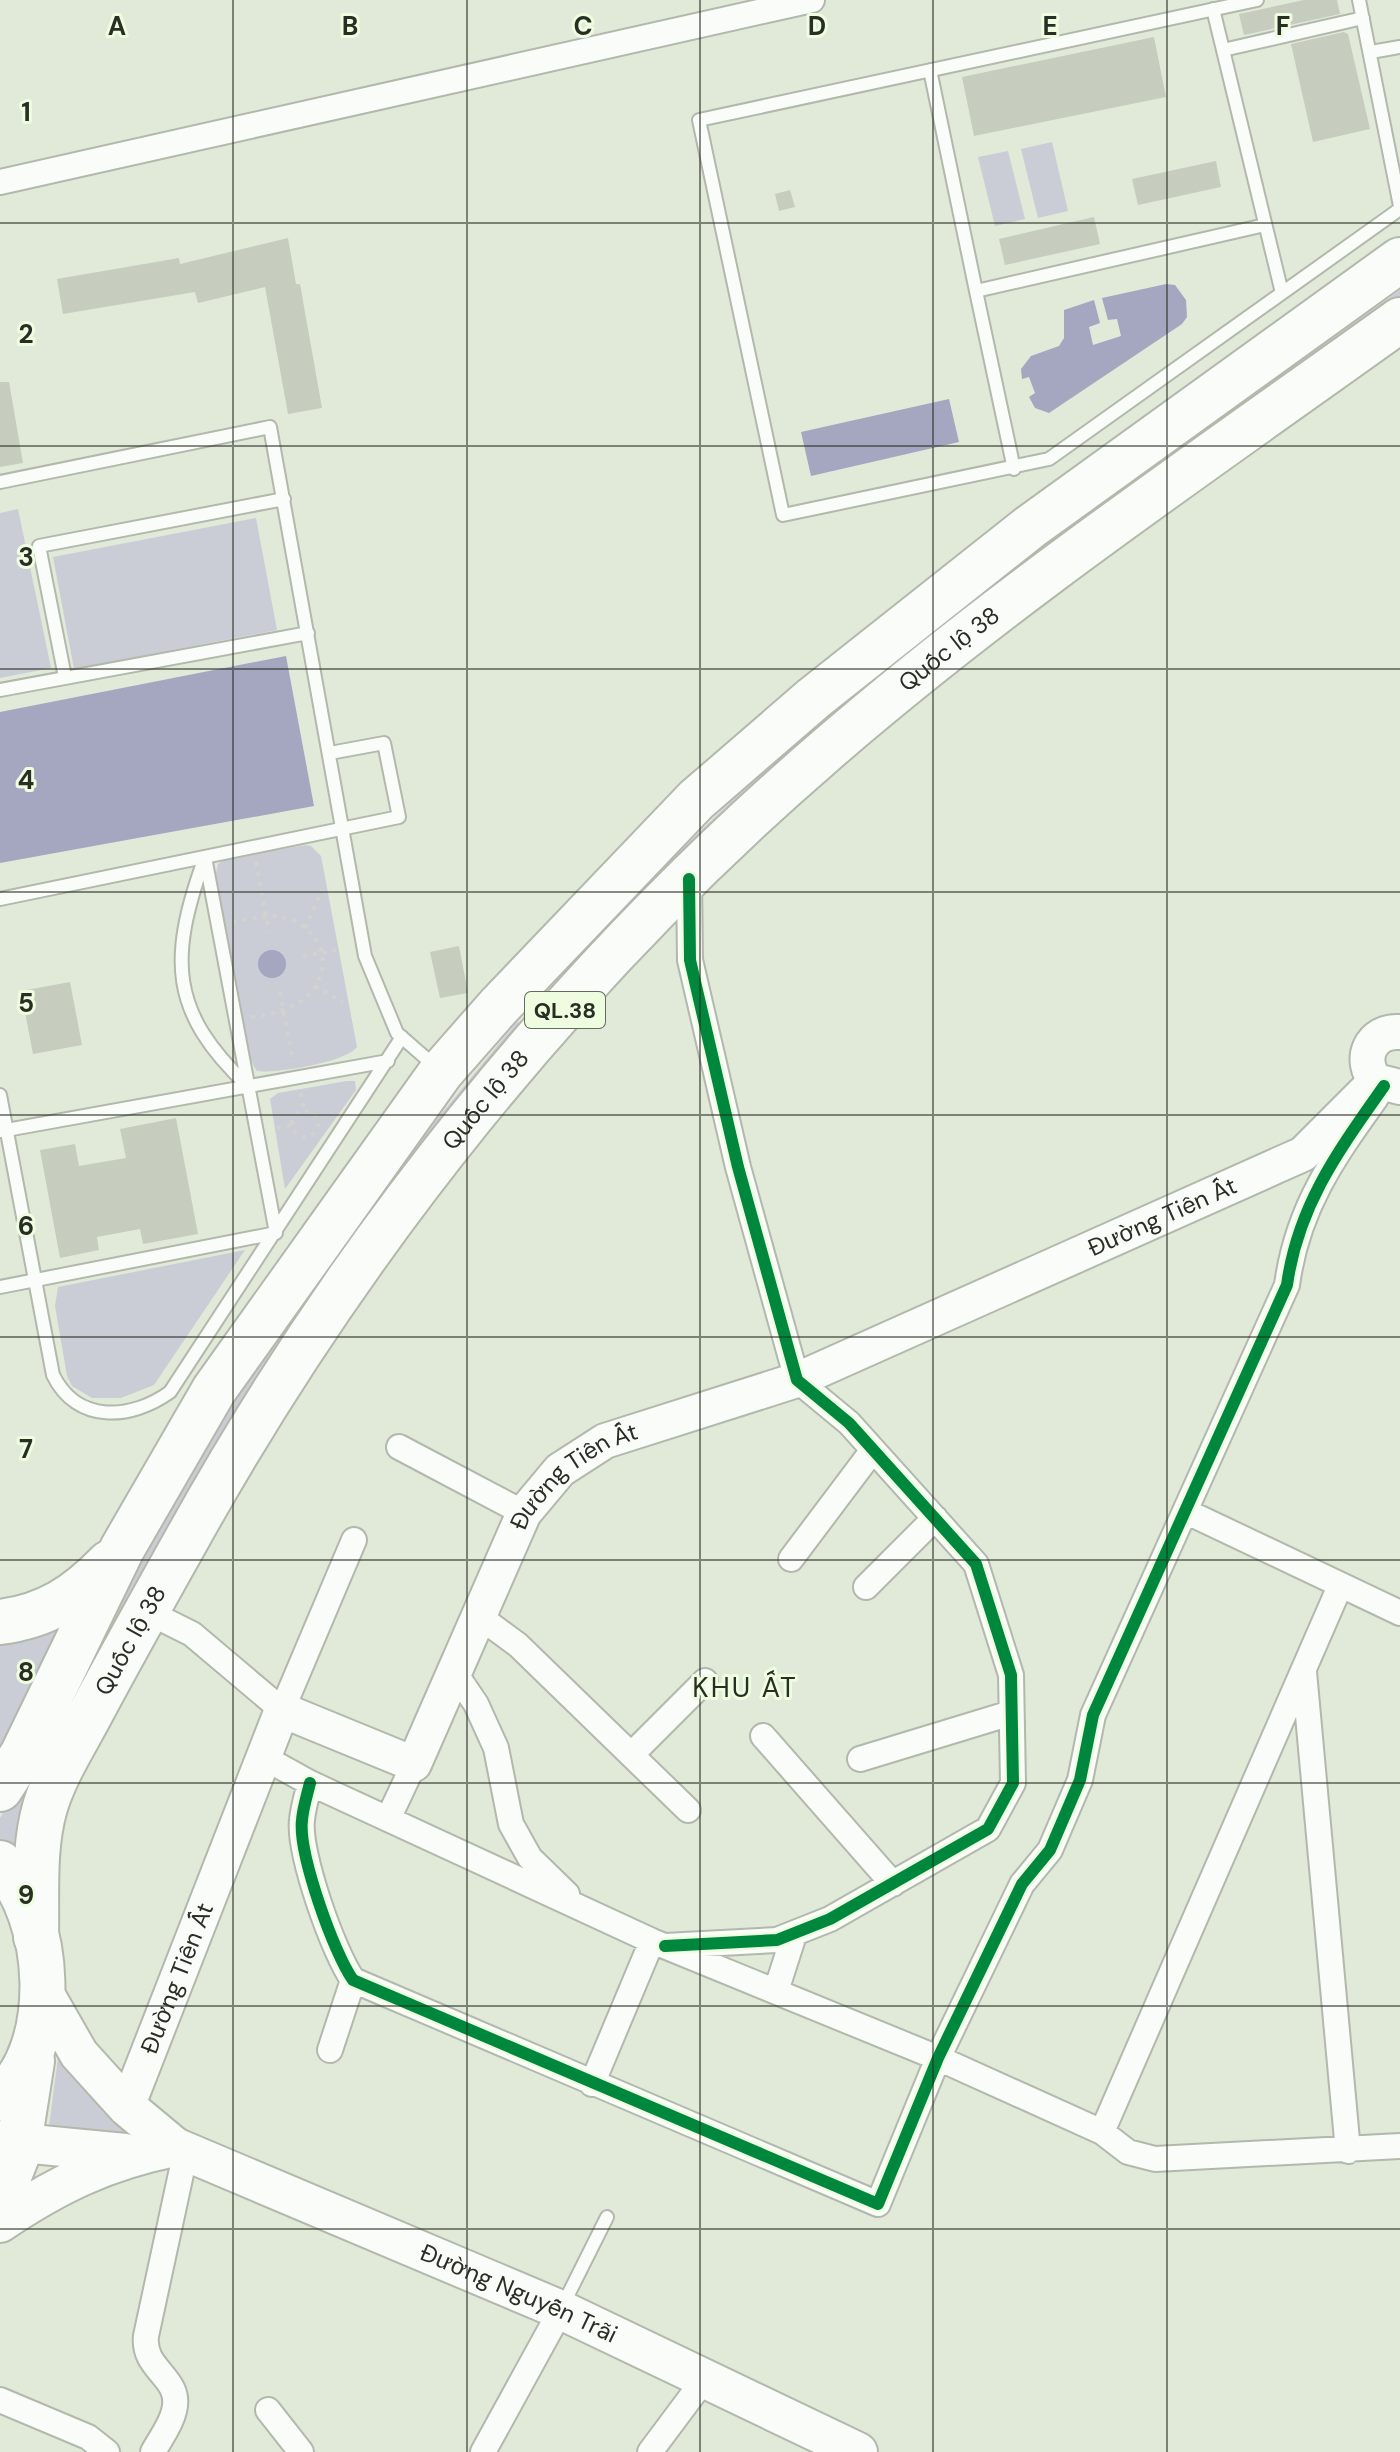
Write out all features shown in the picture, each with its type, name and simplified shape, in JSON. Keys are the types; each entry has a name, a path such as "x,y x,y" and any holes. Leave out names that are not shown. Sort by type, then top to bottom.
{"highway":[{"name":"Quốc lộ 38","path":"0,1789 22,1755 122,1549 214,1390 441,1072 524,980 696,800 814,698 1030,527 1400,260"},
{"name":"Quốc lộ 38","path":"36,1937 38,1856 47,1802 146,1611 263,1406 429,1169 561,1015 689,879 820,755 1056,567 1400,320"},
{"path":"524,980 561,1015"},
{"path":"0,1622 33,1615 67,1601 122,1549"},
{"path":"0,1863 21,1891 36,1937 43,1991 36,2039 10,2143 0,2199"},
{"path":"0,2098 20,2075 36,2039"}],"main road":[{"name":"Đường Nguyễn Trãi","path":"43,1991 79,2054 127,2107 182,2150 561,2310 703,2381 858,2452"},
{"path":"10,2143 138,2154 182,2150"},
{"path":"0,2223 71,2179 138,2154"}],"street":[{"path":"0,182 812,0"},
{"path":"658,1944 777,1940 794,1935 893,1884 988,1829 1013,1783 1011,1675 976,1564 849,1423 797,1380 738,1167 690,960 689,879"},
{"path":"310,1783 301,1822 308,1862 334,1945 353,1980 878,2204 938,2058 1022,1884 1050,1850 1080,1780 1093,1715 1287,1285 1292,1246 1324,1170 1387,1085 1367,1066 1369,1047 1383,1034 1400,1032"},
{"name":"Đường Tiên Ất","path":"414,1764 524,1513 560,1470 605,1441 797,1380 1303,1154 1387,1085"},
{"path":"399,1447 524,1513"},
{"path":"791,1559 873,1450"},
{"path":"1185,1511 1400,1613"},
{"path":"866,1587 935,1518"},
{"path":"282,1710 354,1540"},
{"path":"1102,2132 1340,1586"},
{"path":"146,1611 192,1634 282,1710 414,1764 388,1819"},
{"path":"480,1617 518,1645 633,1753 688,1810"},
{"path":"1303,1668 1348,2151"},
{"path":"455,1673 476,1704 496,1748 511,1824 530,1858 579,1905"},
{"path":"633,1753 705,1681"},
{"name":"Đường Tiên Ất","path":"127,2107 282,1710"},
{"path":"860,1759 1011,1713"},
{"path":"763,1736 893,1884"},
{"path":"263,1757 310,1783 658,1944 938,2058 1102,2132 1128,2152 1155,2159 1400,2146"},
{"path":"776,1991 794,1935"},
{"path":"592,2084 658,1944"},
{"path":"330,2050 353,1980"},
{"path":"153,2452 174,2412 176,2398 171,2384 148,2360 146,2336 182,2169 182,2150"},
{"path":"483,2452 561,2310"},
{"path":"650,2452 703,2381"},
{"path":"0,2400 92,2447"},
{"path":"268,2410 301,2452"}],"lane":[{"path":"1257,0 699,120 783,515 1014,469 1049,459 1400,207 1359,0"},
{"path":"1213,9 1282,293"},
{"path":"1223,50 1363,18"},
{"path":"1371,52 1400,47"},
{"path":"930,70 1014,469"},
{"path":"976,291 1265,225"},
{"path":"0,482 270,427 365,956 389,1021 441,1072"},
{"path":"65,677 39,546 284,499"},
{"path":"0,690 308,633"},
{"path":"0,899 399,817 384,743 330,753"},
{"path":"205,857 276,1233"},
{"path":"205,857 182,936 179,962 182,986 210,1046 248,1086"},
{"path":"0,1095 3,1131 36,1280 53,1375 62,1393 93,1411 136,1409 170,1392 402,1037"},
{"path":"3,1131 388,1061"},
{"path":"0,1287 276,1233"},
{"path":"561,2310 607,2217"}],"path":[{"path":"256,862 269,932"},
{"path":"305,928 322,890"},
{"path":"230,923 266,917 287,918 316,937 323,953 324,970 315,986 296,1005 246,1018"},
{"path":"303,956 336,950"},
{"path":"315,986 343,1002"},
{"path":"280,992 293,1062"},
{"path":"301,1093 304,1111"},
{"path":"292,1125 301,1137 316,1131 317,1118 304,1111"},
{"path":"292,1125 295,1115 304,1111"},
{"path":"277,1128 292,1125"}],"shaded area":[{"path":"1052,142 1068,211 1038,218 1021,149"},
{"path":"1008,151 1025,219 995,226 978,157"},
{"path":"1400,290 1400,301 564,975 562,971 725,808 792,745 896,658 1109,496"},
{"path":"18,509 51,668 0,678 0,513"},
{"path":"256,518 277,630 74,669 53,557"},
{"path":"306,845 321,856 357,1047 339,1058 310,1066 257,1071 251,1059 239,1009 216,873 218,864 227,858"},
{"path":"517,1022 523,1023 485,1075 21,1854 0,1846 0,1818 37,1758 165,1516 229,1409 364,1213"},
{"path":"355,1081 356,1090 285,1189 270,1099 278,1093"},
{"path":"245,1250 154,1385 121,1398 92,1398 72,1386 67,1376 55,1306 58,1287"},
{"path":"89,1603 0,1768 0,1634"},
{"path":"59,2050 145,2137 48,2134"}],"water":[{"path":"1166,284 1175,285 1186,300 1187,317 1182,324 1049,413 1035,408 1029,397 1035,393 1029,377 1022,379 1021,369 1031,356 1059,346 1064,338 1064,310 1094,300 1100,323 1089,327 1093,345 1121,336 1117,319 1108,320 1102,298"},
{"path":"949,399 959,442 811,476 801,432"},
{"path":"286,656 314,806 0,863 0,712"},
{"path":"272,950 282,954 286,964 282,974 272,978 262,974 258,964 262,954"}],"building":[{"path":"1304,0 1337,0 1340,14 1244,35 1239,14"},
{"path":"1344,32 1348,34 1370,129 1313,142 1291,44"},
{"path":"1154,37 1166,97 974,136 962,77"},
{"path":"1216,161 1221,187 1138,205 1132,179"},
{"path":"790,190 795,207 779,211 775,194"},
{"path":"1094,217 1100,244 1005,265 999,239"},
{"path":"288,238 296,284 300,284 322,408 288,414 265,287 198,303 195,292 63,314 57,279 179,258 180,264"},
{"path":"0,382 9,382 23,463 0,467"},
{"path":"459,946 468,993 440,998 430,952"},
{"path":"70,982 82,1045 33,1054 21,991"},
{"path":"176,1118 198,1234 143,1244 140,1229 97,1237 99,1250 60,1258 40,1150 75,1144 79,1166 126,1158 120,1129"}],"cycle path":[{"path":"665,1946 777,1940 830,1919 988,1829 1013,1783 1011,1675 976,1564 849,1423 797,1380 738,1167 690,960 689,879"},
{"path":"310,1783 304,1806 302,1835 311,1878 336,1949 353,1980 878,2204 938,2058 1022,1884 1050,1850 1080,1780 1093,1715 1287,1285 1292,1256 1311,1204 1336,1156 1384,1086"}],"district":[{"name":"KHU ẤT","path":"745,1687"}]}
